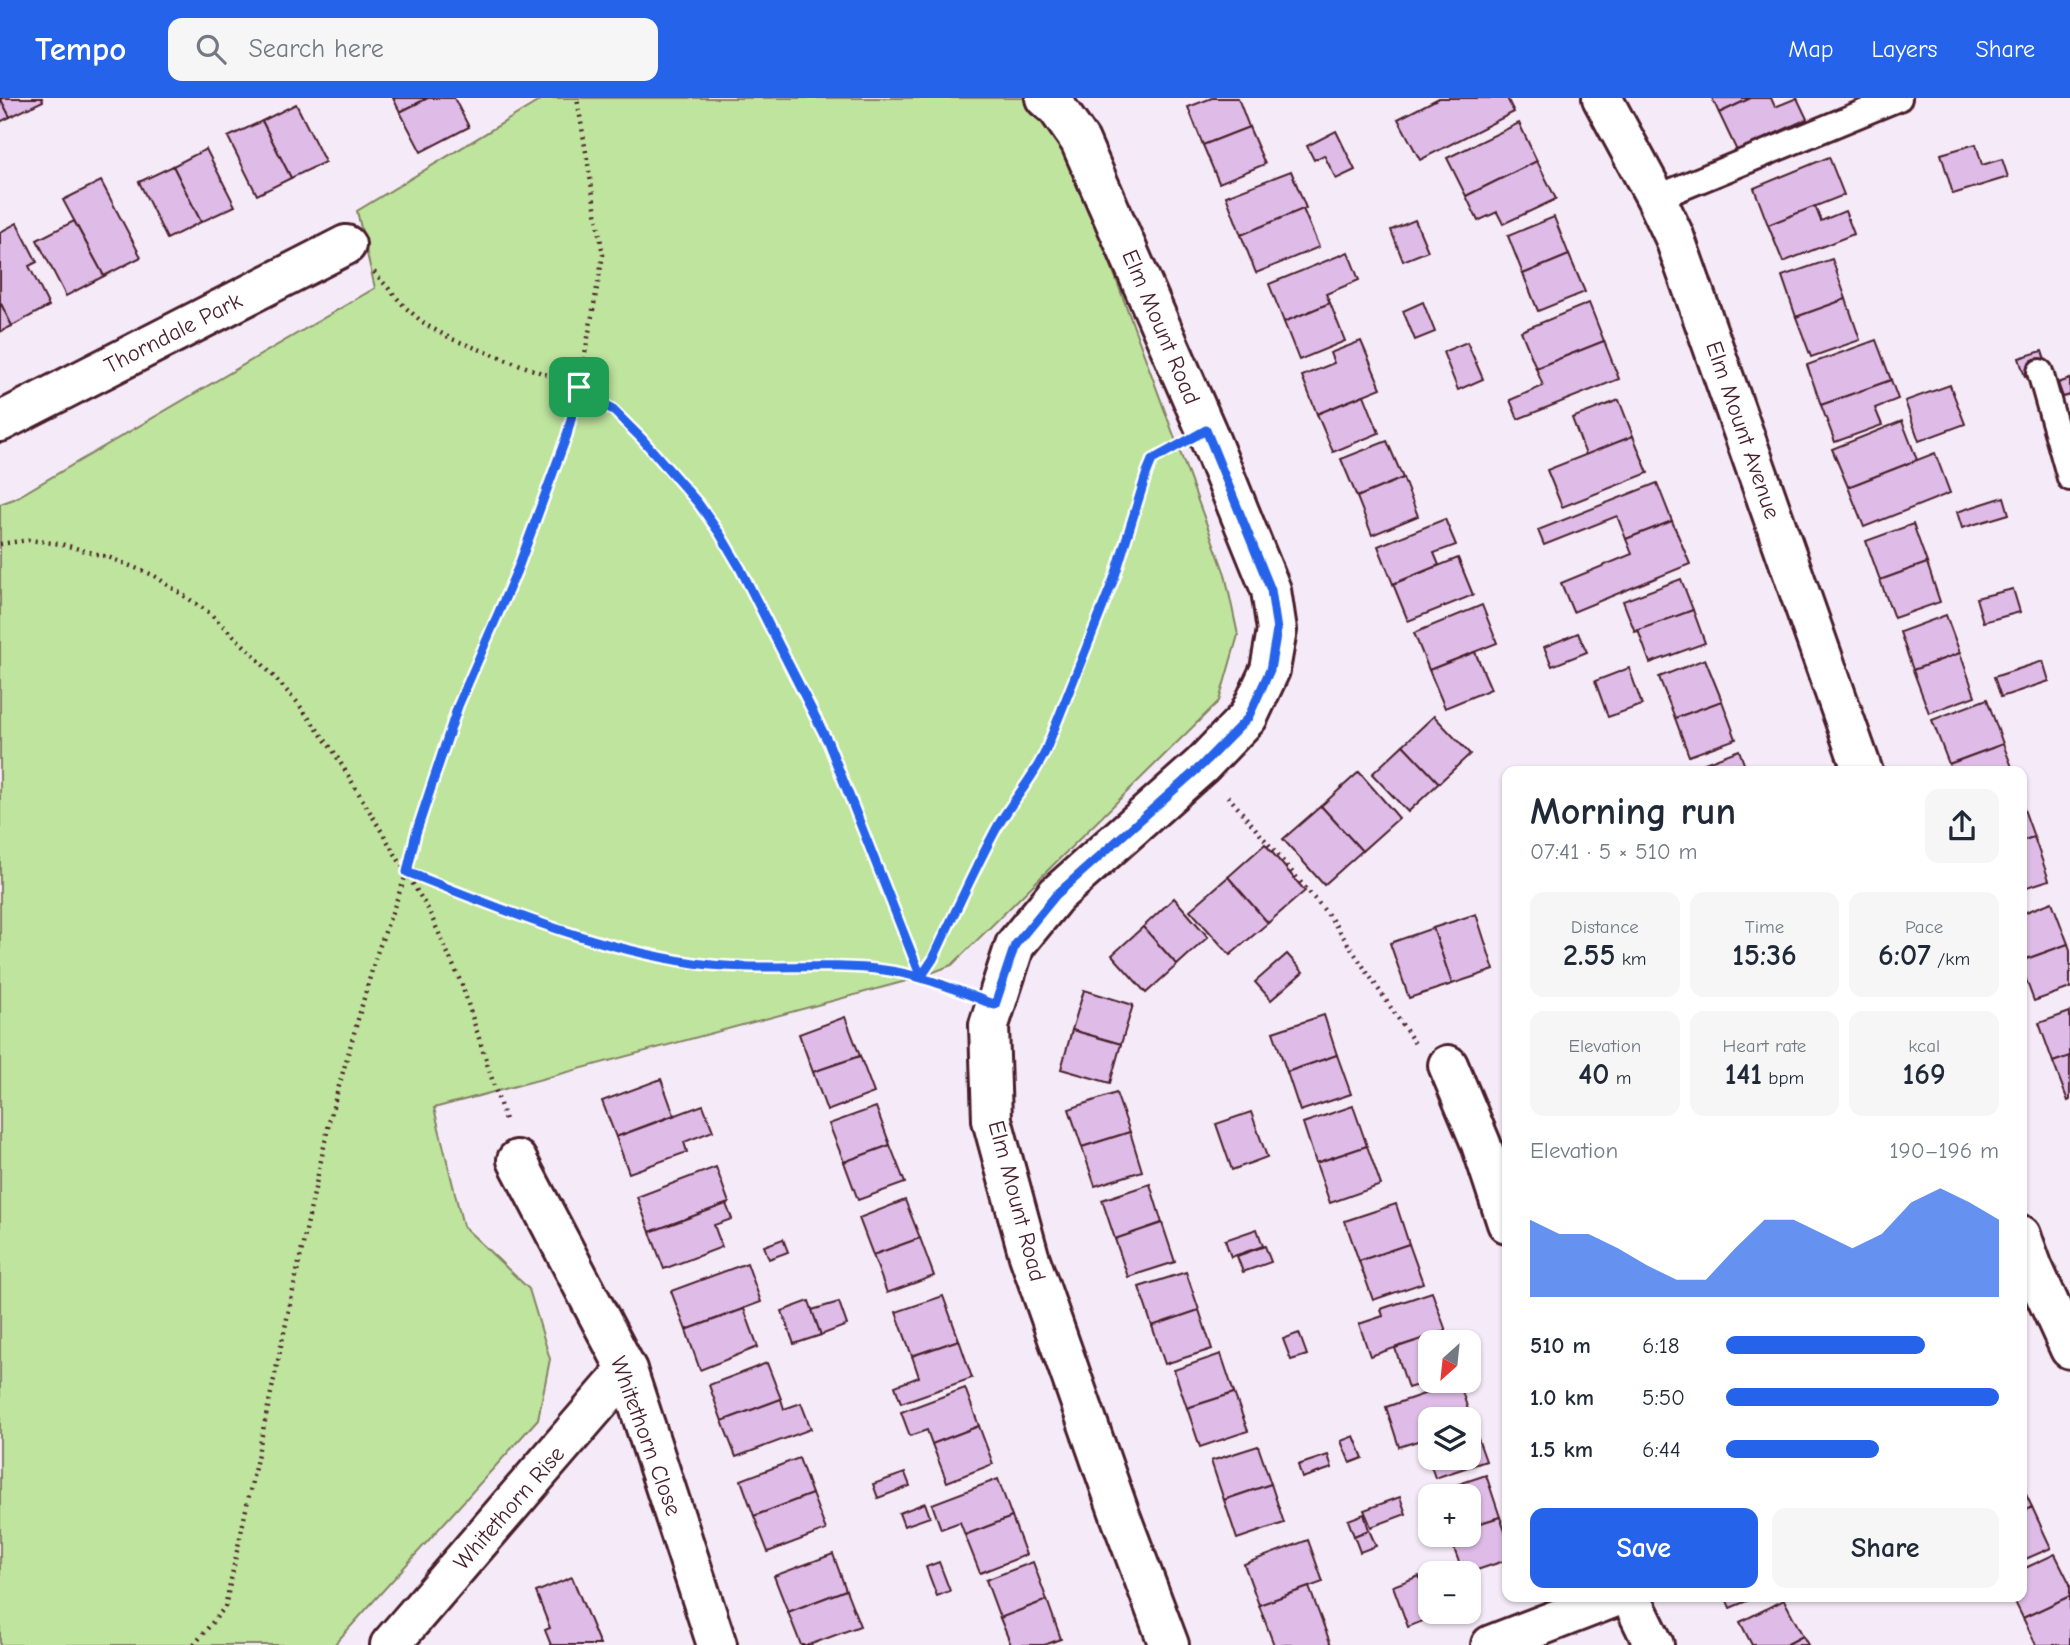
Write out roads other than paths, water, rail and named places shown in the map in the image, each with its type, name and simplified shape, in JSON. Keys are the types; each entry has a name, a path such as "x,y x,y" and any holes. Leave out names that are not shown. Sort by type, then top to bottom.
{"street":[{"name":"Elm Mount Road","path":"1045,98 1057,108 1080,141 1206,430 1271,590 1277,630 1270,670 1248,718 1202,765 1056,895 1015,945 989,1025 992,1120 1030,1256 1169,1645"},
{"name":"Elm Mount Avenue","path":"1602,98 1674,236 1861,766"},
{"name":"Thorndale Park","path":"0,422 346,245"},
{"path":"1448,1065 1481,1144 1502,1208"},
{"name":"Whitethorn Close","path":"517,1160 627,1370 717,1645"},
{"path":"2027,1252 2070,1349"},
{"name":"Whitethorn Rise","path":"390,1645 627,1370"},
{"path":"1491,1645 1603,1602"},
{"path":"1633,1602 1654,1645"}],"lane":[{"path":"1656,198 1889,99"},
{"path":"2040,372 2070,478"}]}
